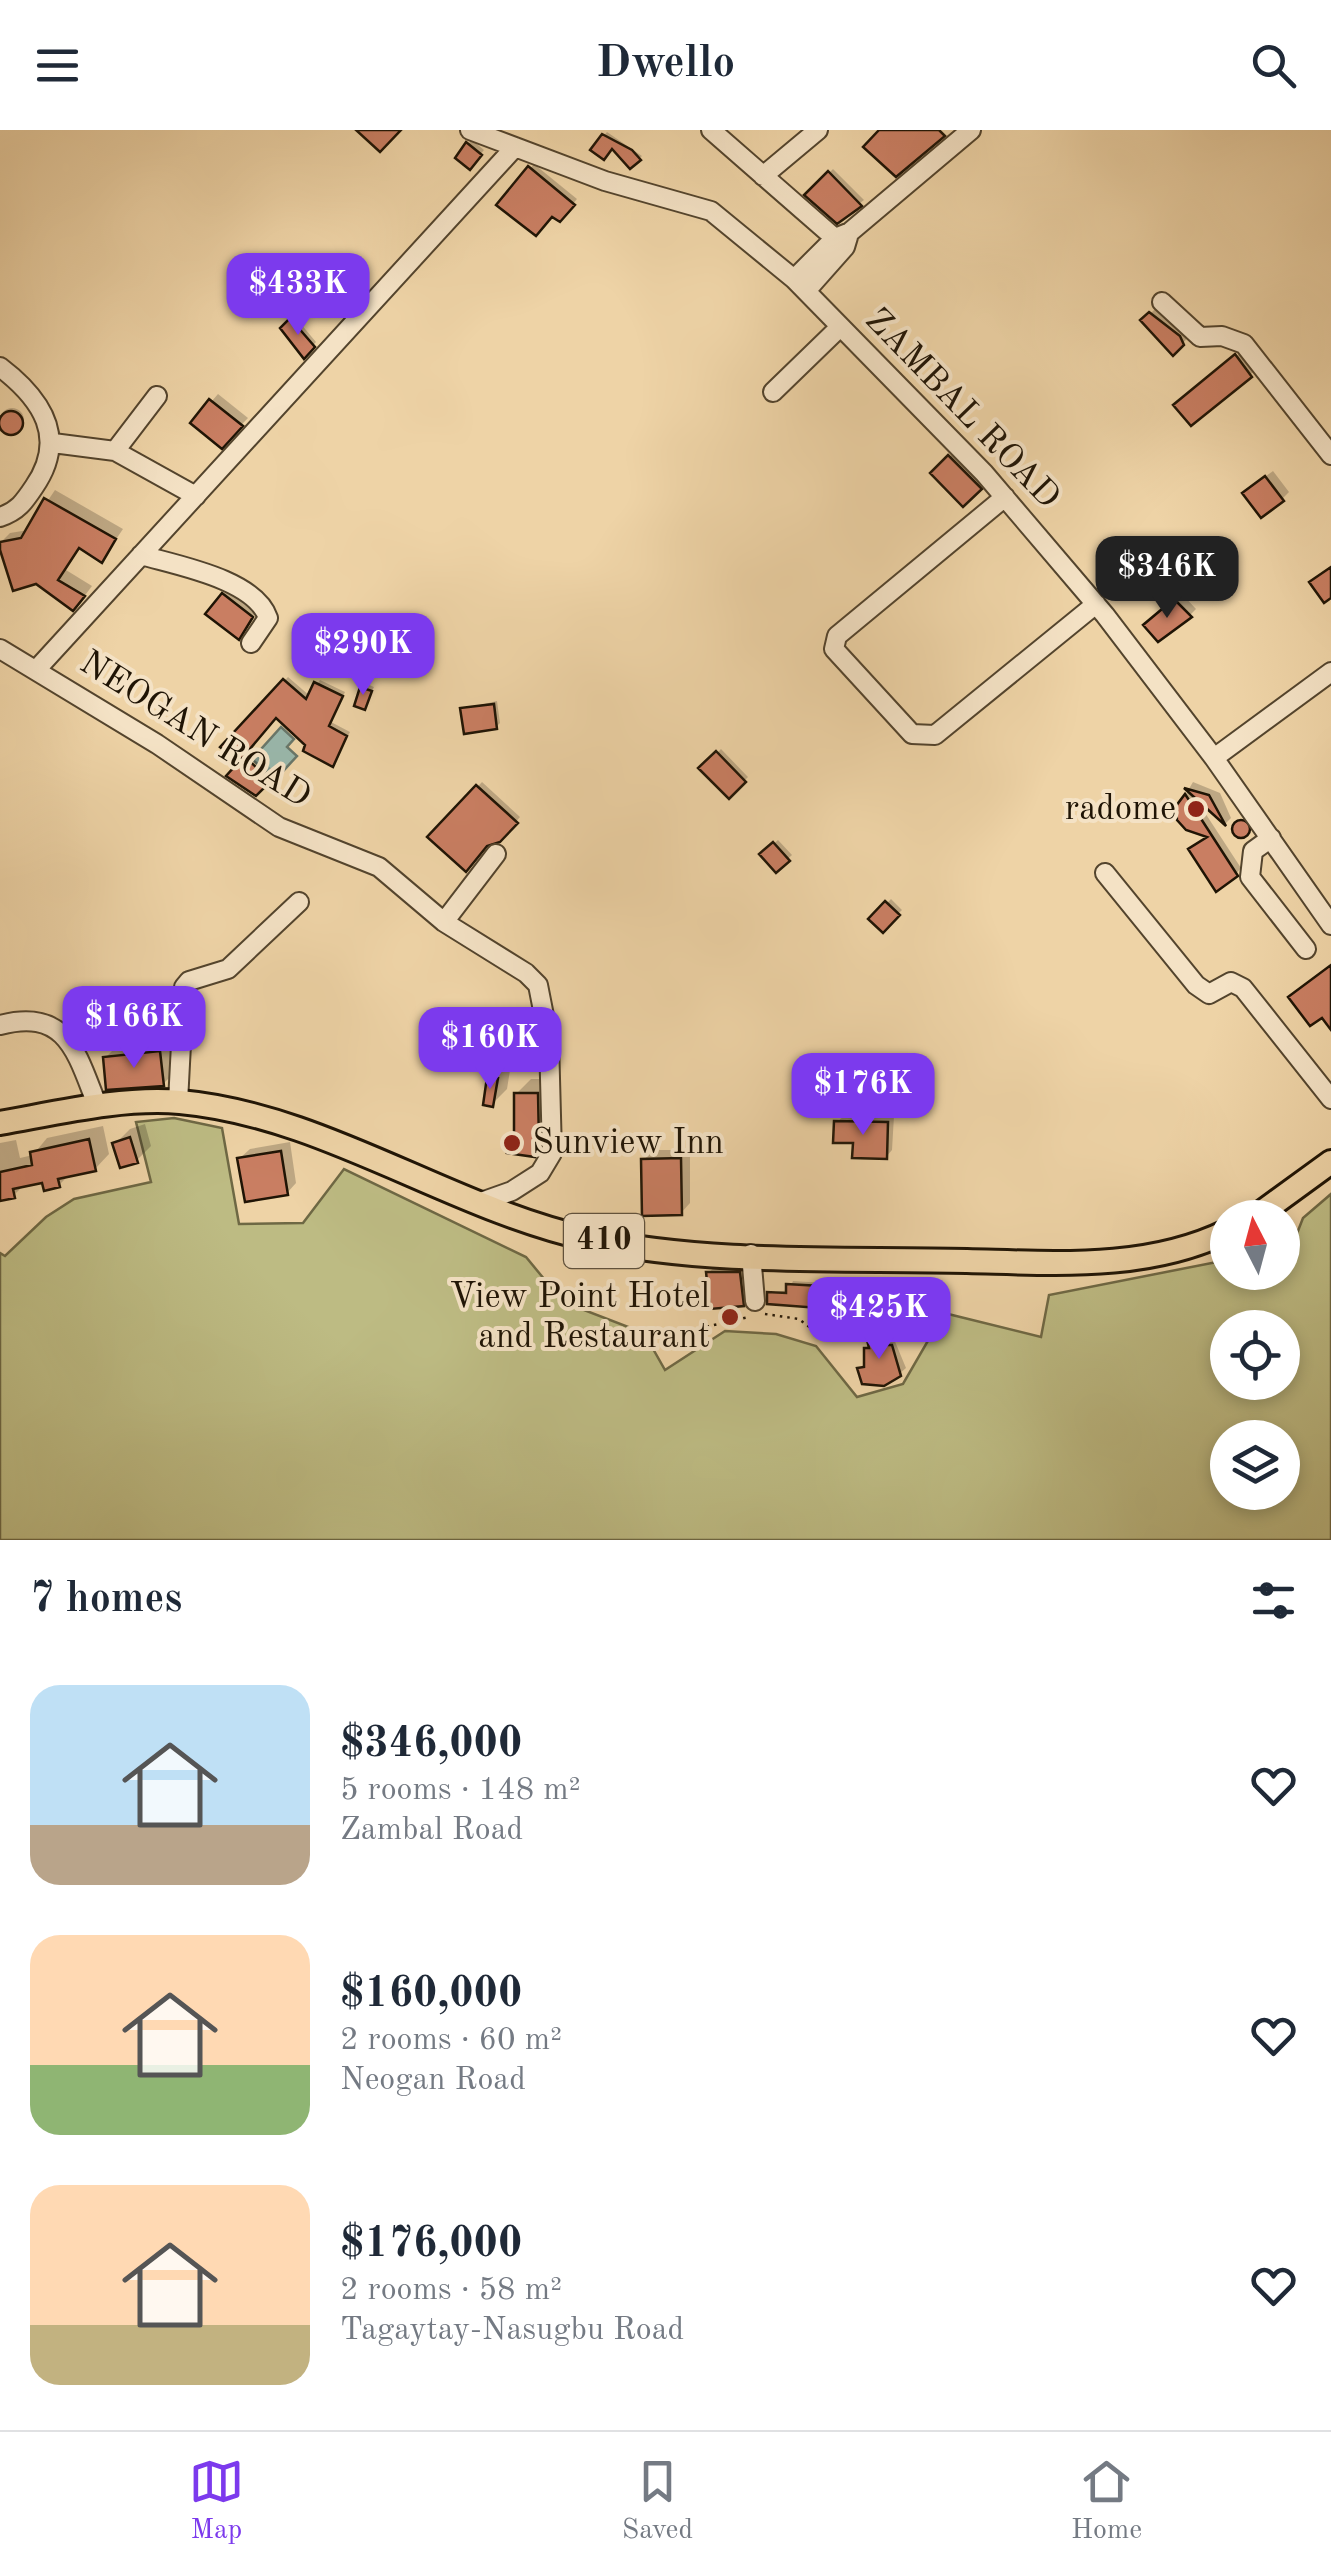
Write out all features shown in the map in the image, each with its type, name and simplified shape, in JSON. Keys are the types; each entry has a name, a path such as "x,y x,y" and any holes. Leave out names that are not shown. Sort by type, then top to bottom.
{"main road":[{"name":"410","path":"0,1124 98,1108 178,1102 271,1120 481,1202 586,1238 670,1250 1081,1264 1164,1252 1210,1237"},
{"path":"1279,1200 1331,1162"}],"street":[{"name":"ZAMBAL ROAD","path":"470,130 605,182 710,211 800,285 1005,497 1096,604 1214,758 1331,926"},
{"path":"711,130 843,239"},
{"path":"763,176 818,130"},
{"path":"800,285 843,239 971,130"},
{"path":"36,670 515,147"},
{"path":"1162,302 1200,338 1222,336 1244,344 1331,455"},
{"path":"774,392 840,327"},
{"path":"0,367 42,410 53,443 38,482 16,512 0,518"},
{"path":"115,451 157,396"},
{"path":"53,443 115,451 196,496"},
{"path":"1005,497 837,636 834,650 912,734 923,737 935,734 1096,604"},
{"path":"140,555 217,578 261,604 268,618 251,642"},
{"name":"NEOGAN ROAD","path":"0,649 157,744 279,827 379,867 444,922 538,986 550,1041 552,1153 540,1173 512,1192 481,1202"},
{"path":"1214,758 1331,672"},
{"path":"1272,838 1252,851 1250,876 1306,949"},
{"path":"444,922 496,854"},
{"path":"1105,873 1196,985 1208,994 1231,982 1243,988 1331,1099"},
{"path":"178,1102 184,987 189,981 228,968 299,902"},
{"path":"0,1025 38,1018 49,1024 74,1047 98,1108"},
{"path":"752,1254 760,1307"}],"path":[{"path":"692,1330 760,1307 799,1319 826,1340"}],"shaded area":[{"path":"281,727 294,739 287,747 297,756 275,780 252,759"},
{"path":"174,1118 222,1128 239,1224 303,1223 344,1169 526,1257 563,1302 644,1333 665,1370 725,1331 776,1334 816,1346 857,1397 903,1384 944,1313 1041,1337 1049,1295 1210,1263 1210,1290 1300,1290 1300,1226 1303,1218 1331,1194 1331,1540 0,1540 0,1253 5,1256 46,1217 74,1199 151,1182 136,1122"}],"building":[{"path":"356,130 401,130 380,152"},
{"path":"879,130 939,130 945,136 896,177 863,147"},
{"path":"602,134 632,150 641,160 630,169 612,149 604,160 590,150"},
{"path":"466,142 482,155 470,170 455,158"},
{"path":"528,166 575,205 560,222 552,217 536,236 496,205"},
{"path":"828,171 862,206 837,224 804,195"},
{"path":"1149,312 1180,336 1184,345 1173,356 1140,320"},
{"path":"290,318 315,347 304,359 280,328"},
{"path":"1235,354 1252,377 1191,426 1173,405"},
{"path":"209,399 243,426 222,449 190,423"},
{"path":"6,411 16,411 23,423 16,435 6,435 -1,428 -1,418"},
{"path":"948,455 982,489 963,507 930,473"},
{"path":"1265,476 1284,501 1261,518 1242,493"},
{"path":"44,498 116,539 102,563 79,548 58,580 85,596 73,611 36,584 13,591 0,550 0,542 21,538"},
{"path":"1331,567 1331,598 1324,603 1309,582"},
{"path":"222,593 253,617 239,640 205,614"},
{"path":"1174,599 1192,617 1158,642 1143,625"},
{"path":"283,679 306,699 314,682 343,696 329,726 347,736 333,767 303,751 305,745 276,718 239,762 220,747"},
{"path":"360,687 372,691 365,710 354,706"},
{"path":"494,704 497,729 464,734 460,708"},
{"path":"716,751 746,782 729,799 698,768"},
{"path":"244,756 271,781 256,796 226,776"},
{"path":"476,785 518,823 500,842 487,846 466,872 427,837"},
{"path":"1184,788 1209,795 1226,826"},
{"path":"1185,794 1238,876 1216,892 1188,849 1207,837 1186,830 1177,820 1176,806"},
{"path":"1241,820 1250,829 1241,838 1232,829"},
{"path":"773,842 790,861 776,873 759,854"},
{"path":"885,901 900,915 883,933 868,919"},
{"path":"1331,965 1331,1030 1322,1018 1310,1026 1288,997"},
{"path":"160,1051 164,1086 106,1090 103,1057"},
{"path":"487,1077 498,1078 493,1107 483,1105"},
{"path":"514,1093 538,1093 539,1143 535,1157 507,1153 514,1132"},
{"path":"834,1121 888,1122 887,1159 852,1158 853,1143 833,1143"},
{"path":"130,1137 138,1163 120,1168 112,1143"},
{"path":"89,1139 96,1171 58,1179 60,1187 44,1191 42,1183 13,1189 15,1198 0,1201 0,1172 32,1165 30,1152"},
{"path":"281,1151 288,1195 245,1202 237,1158"},
{"path":"681,1158 682,1215 642,1216 641,1159"},
{"path":"706,1272 740,1272 744,1306 710,1309"},
{"path":"786,1284 821,1286 819,1308 767,1304 767,1292 786,1293"},
{"path":"882,1331 887,1345 892,1345 901,1376 884,1386 862,1384 857,1368 864,1367 864,1348 869,1348 866,1336"}],"place":[{"name":"radome","path":"1196,809"},
{"name":"Sunview Inn","path":"512,1143"},
{"name":"View Point Hotel and Restaurant","path":"730,1317"}]}
